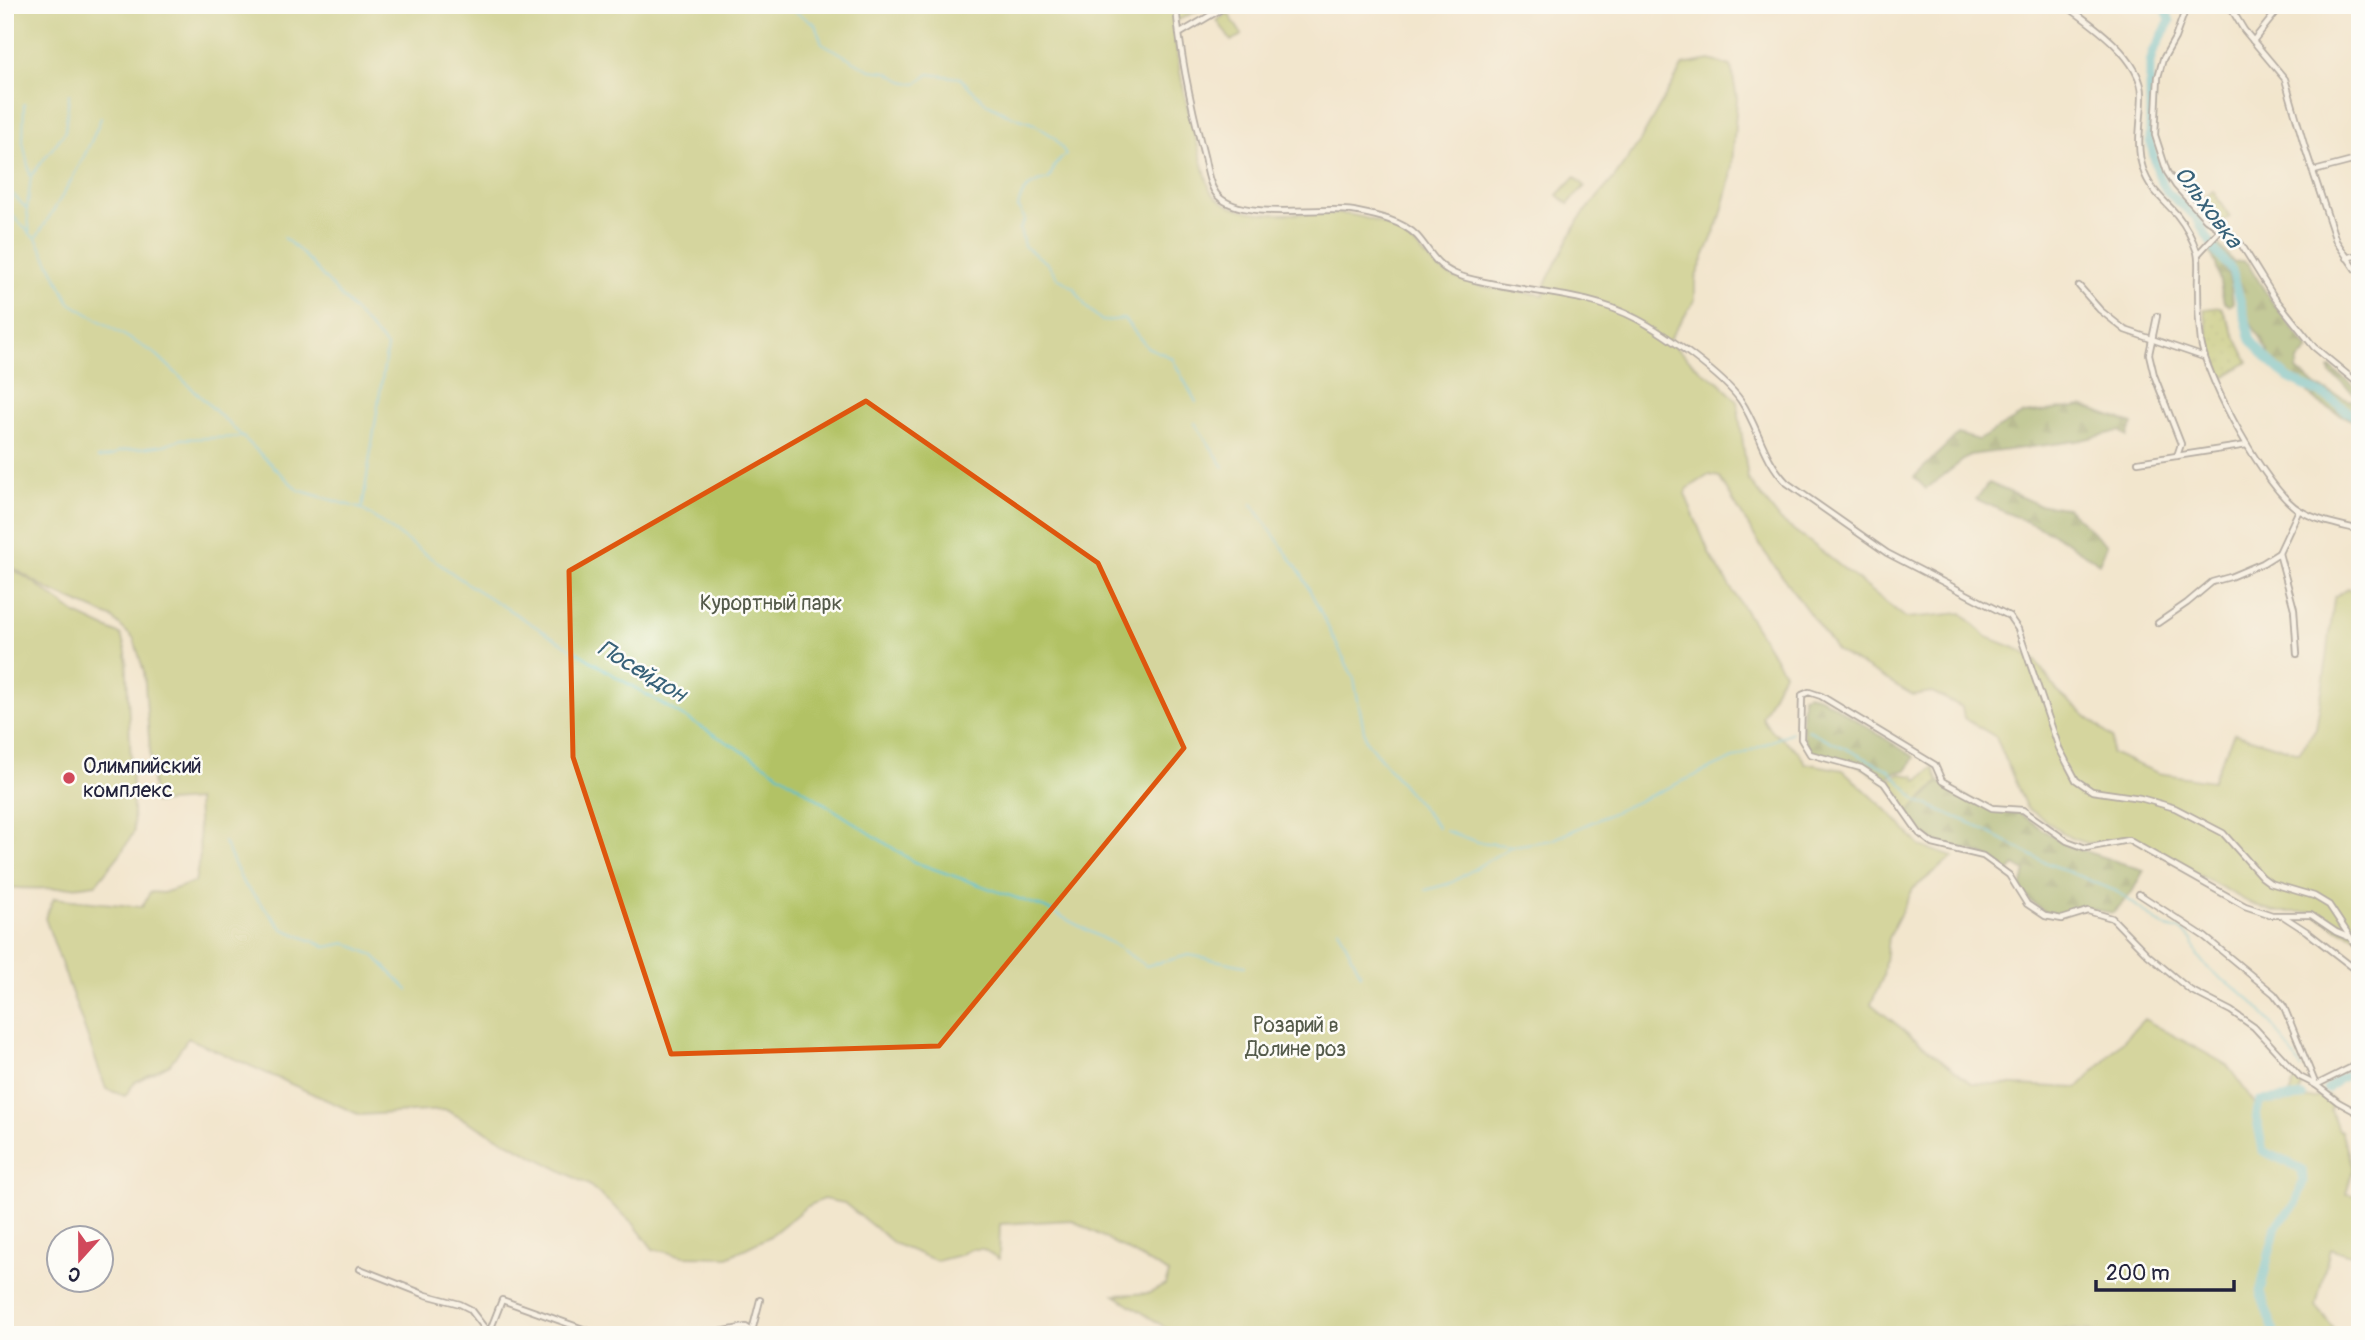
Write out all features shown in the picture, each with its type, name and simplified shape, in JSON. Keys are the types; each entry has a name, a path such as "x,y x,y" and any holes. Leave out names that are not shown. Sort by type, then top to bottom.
{"street":[{"path":"1176,5 1184,76 1212,187 1222,199 1240,206 1275,211 1341,210 1393,222 1407,227 1433,259 1453,274 1491,284 1607,304 1660,332 1739,398 1754,422 1773,470 1787,483 1887,553 2009,616 2018,629 2059,748 2071,773 2085,788 2140,798 2175,808 2223,833 2270,883 2314,896 2329,905 2360,952"},
{"path":"1178,34 1228,5"},
{"path":"2065,5 2115,46 2137,73 2142,94 2138,140 2143,168 2153,190 2184,224 2198,254 2198,310 2205,357 2247,444 2272,481 2299,510 2360,530"},
{"path":"2187,5 2159,68 2155,135 2161,158 2176,186 2206,219 2241,244 2274,298 2314,347 2360,386"},
{"path":"2230,5 2253,41 2285,79 2336,241 2360,276"},
{"path":"2253,41 2282,5"},
{"path":"2314,171 2360,159"},
{"path":"2198,254 2221,229"},
{"path":"2347,258 2360,254"},
{"path":"2079,286 2116,325 2151,340 2205,357"},
{"path":"2157,316 2149,354 2154,375 2181,444 2177,456"},
{"path":"2138,462 2247,444"},
{"path":"2158,623 2212,582 2263,563 2279,553 2299,510"},
{"path":"2279,553 2294,609 2297,654"},
{"path":"2350,937 2336,932 2311,915 2272,915 2245,906 2128,841 2086,848 2067,841 2023,810 1992,808 1942,781 1935,765 1821,696 1809,692 1802,695 1801,739 1810,754 1861,768 1884,783 1919,833 1933,844 1983,856 2009,875 2027,904 2045,916 2062,919 2088,911 2112,918 2165,970 2190,990 2231,1011 2254,1027 2300,1077 2319,1086 2360,1114"},
{"path":"2139,894 2205,937 2274,994 2284,1007 2319,1086"},
{"path":"2282,916 2360,973"},
{"path":"2319,1086 2360,1063"},
{"path":"360,1269 470,1309 490,1334"},
{"path":"490,1334 502,1300 600,1335"},
{"path":"751,1333 760,1300"},
{"path":"704,1335 746,1327 751,1333"}],"highlighted area":[{"path":"866,401 1098,563 1184,748 939,1046 671,1054 573,757 569,571"}],"green space":[{"name":"Курортный парк","path":"5,5 1210,5 1174,22 1179,65 1193,128 1210,190 1222,201 1238,209 1256,212 1336,213 1371,220 1388,226 1403,236 1438,268 1452,276 1491,288 1544,295 1546,282 1579,219 1614,178 1640,141 1683,65 1710,60 1731,66 1737,98 1731,178 1720,219 1695,279 1695,300 1668,341 1703,372 1719,382 1737,401 1748,479 1781,521 1906,618 1962,613 1987,637 2020,650 2036,661 2058,692 2112,738 2111,753 2158,773 2212,781 2234,733 2299,753 2316,728 2334,598 2347,588 2360,594 2360,940 2311,912 2273,912 2248,902 2129,836 2102,843 2086,843 2069,837 2026,807 1996,737 1964,718 1962,707 1932,692 1913,695 1837,651 1763,550 1719,477 1709,475 1687,489 1685,494 1710,555 1784,672 1762,717 1766,724 1801,755 1805,763 1843,770 1892,815 1920,846 1953,857 1913,889 1888,938 1883,977 1871,1004 1971,1083 2078,1088 2144,1019 2227,1065 2256,1105 2286,1102 2295,1080 2302,1084 2299,1095 2307,1099 2328,1096 2334,1102 2331,1110 2338,1130 2341,1130 2353,1169 2346,1194 2360,1196 2360,1258 2330,1248 2316,1306 2339,1335 2095,1335 2091,1331 2061,1329 2032,1335 1177,1335 1115,1295 1150,1293 1165,1285 1169,1273 1072,1220 1000,1224 999,1259 983,1249 970,1249 960,1255 937,1261 895,1244 844,1203 823,1199 806,1207 769,1237 728,1257 684,1256 653,1249 633,1223 589,1185 446,1110 360,1115 188,1038 170,1064 135,1082 125,1096 106,1089 45,918 54,898 142,907 150,892 163,893 195,882 200,855 197,800 154,803 144,672 134,639 111,617 49,590 5,563"},
{"path":"1228,13 1242,35 1231,41 1217,20"},
{"path":"1575,177 1585,186 1568,204 1558,195"},
{"path":"2213,191 2230,217 2220,223 2202,199"},
{"path":"2219,245 2233,262 2243,261 2248,264 2270,299 2309,350 2298,361 2297,370 2319,388 2351,401 2354,393 2331,374 2331,368 2360,391 2360,430 2350,419 2315,400 2304,384 2269,357 2249,320 2236,272 2215,247"},
{"path":"2210,251 2226,268 2233,303 2229,305 2224,302 2216,264"},
{"path":"2221,307 2248,362 2223,378 2210,343 2204,309"},
{"path":"2082,406 2133,424 2127,437 2120,431 2077,441 1970,455 1926,489 1914,477 1958,434 1978,440 2024,414"},
{"path":"1989,483 2037,504 2067,508 2107,545 2099,563 2054,534 1976,499"},
{"name":"Олимпийский комплекс","path":"5,565 32,581 76,614 121,635 126,652 134,832 96,884 50,888 5,887"},
{"path":"1808,694 1820,697 1914,757 1907,770 1894,773 1884,782 1861,766 1812,752 1805,740 1802,726 1803,696"},
{"path":"1933,767 1939,782 1908,813 1887,782 1900,774 1915,776 1918,781"},
{"path":"1939,782 1993,811 2019,813 2065,845 2144,870 2131,894 2113,913 2084,908 2060,916 2044,911 2030,901 2021,888 2025,871 2015,865 2008,872 1984,855 1939,843 1924,834 1908,813"}],"waterway":[{"path":"784,5 815,24 822,43 870,70 887,72 903,81 916,84 929,74 960,78 986,103 1034,124 1054,137 1066,154 1055,165 1049,179 1028,188 1019,201 1018,208 1025,219 1020,229 1024,246 1047,263 1058,278 1074,288 1087,308 1102,321 1124,319 1147,347 1172,358 1196,402"},
{"name":"Ольховка","path":"2168,5 2166,10 2170,21 2150,63 2150,141 2159,177 2167,192 2196,217 2216,252 2232,270 2251,340 2288,378 2329,398 2360,420"},
{"path":"34,237 30,234 27,209 31,176 65,132 69,94"},
{"path":"24,104 23,142 30,175"},
{"name":"Посейдон","path":"101,118 80,165 36,238 70,303 157,355 298,490 362,509 469,585 764,764 914,862 1045,908 1113,944 1146,966 1189,955 1245,966"},
{"path":"5,186 26,208"},
{"path":"5,208 29,232"},
{"path":"284,238 301,252 387,347 362,509"},
{"path":"1195,423 1224,467"},
{"path":"98,458 181,439 241,437"},
{"path":"1252,504 1302,575 1354,679 1366,741 1438,827"},
{"path":"1808,730 1889,770 1918,801 1975,825 2042,861 2118,892 2163,926 2182,931 2193,940 2196,951 2209,969 2248,997 2263,1012 2301,1068"},
{"path":"1446,831 1478,842 1513,846 1552,840 1792,732"},
{"path":"224,842 243,883 283,929 327,947 346,943 373,955 408,990"},
{"path":"1426,890 1451,883 1512,846"},
{"path":"1338,928 1361,975"},
{"name":"Ольховка","path":"2327,1089 2339,1079 2360,1069"},
{"name":"Ольховка","path":"2275,1335 2260,1292 2276,1226 2296,1204 2303,1181 2302,1169 2263,1151 2256,1115 2260,1101 2303,1097"}],"place":[{"name":"Олимпийский комплекс","path":"69,778"}],"park label":[{"name":"Розарий в Долине роз","path":"1296,1037"}]}
